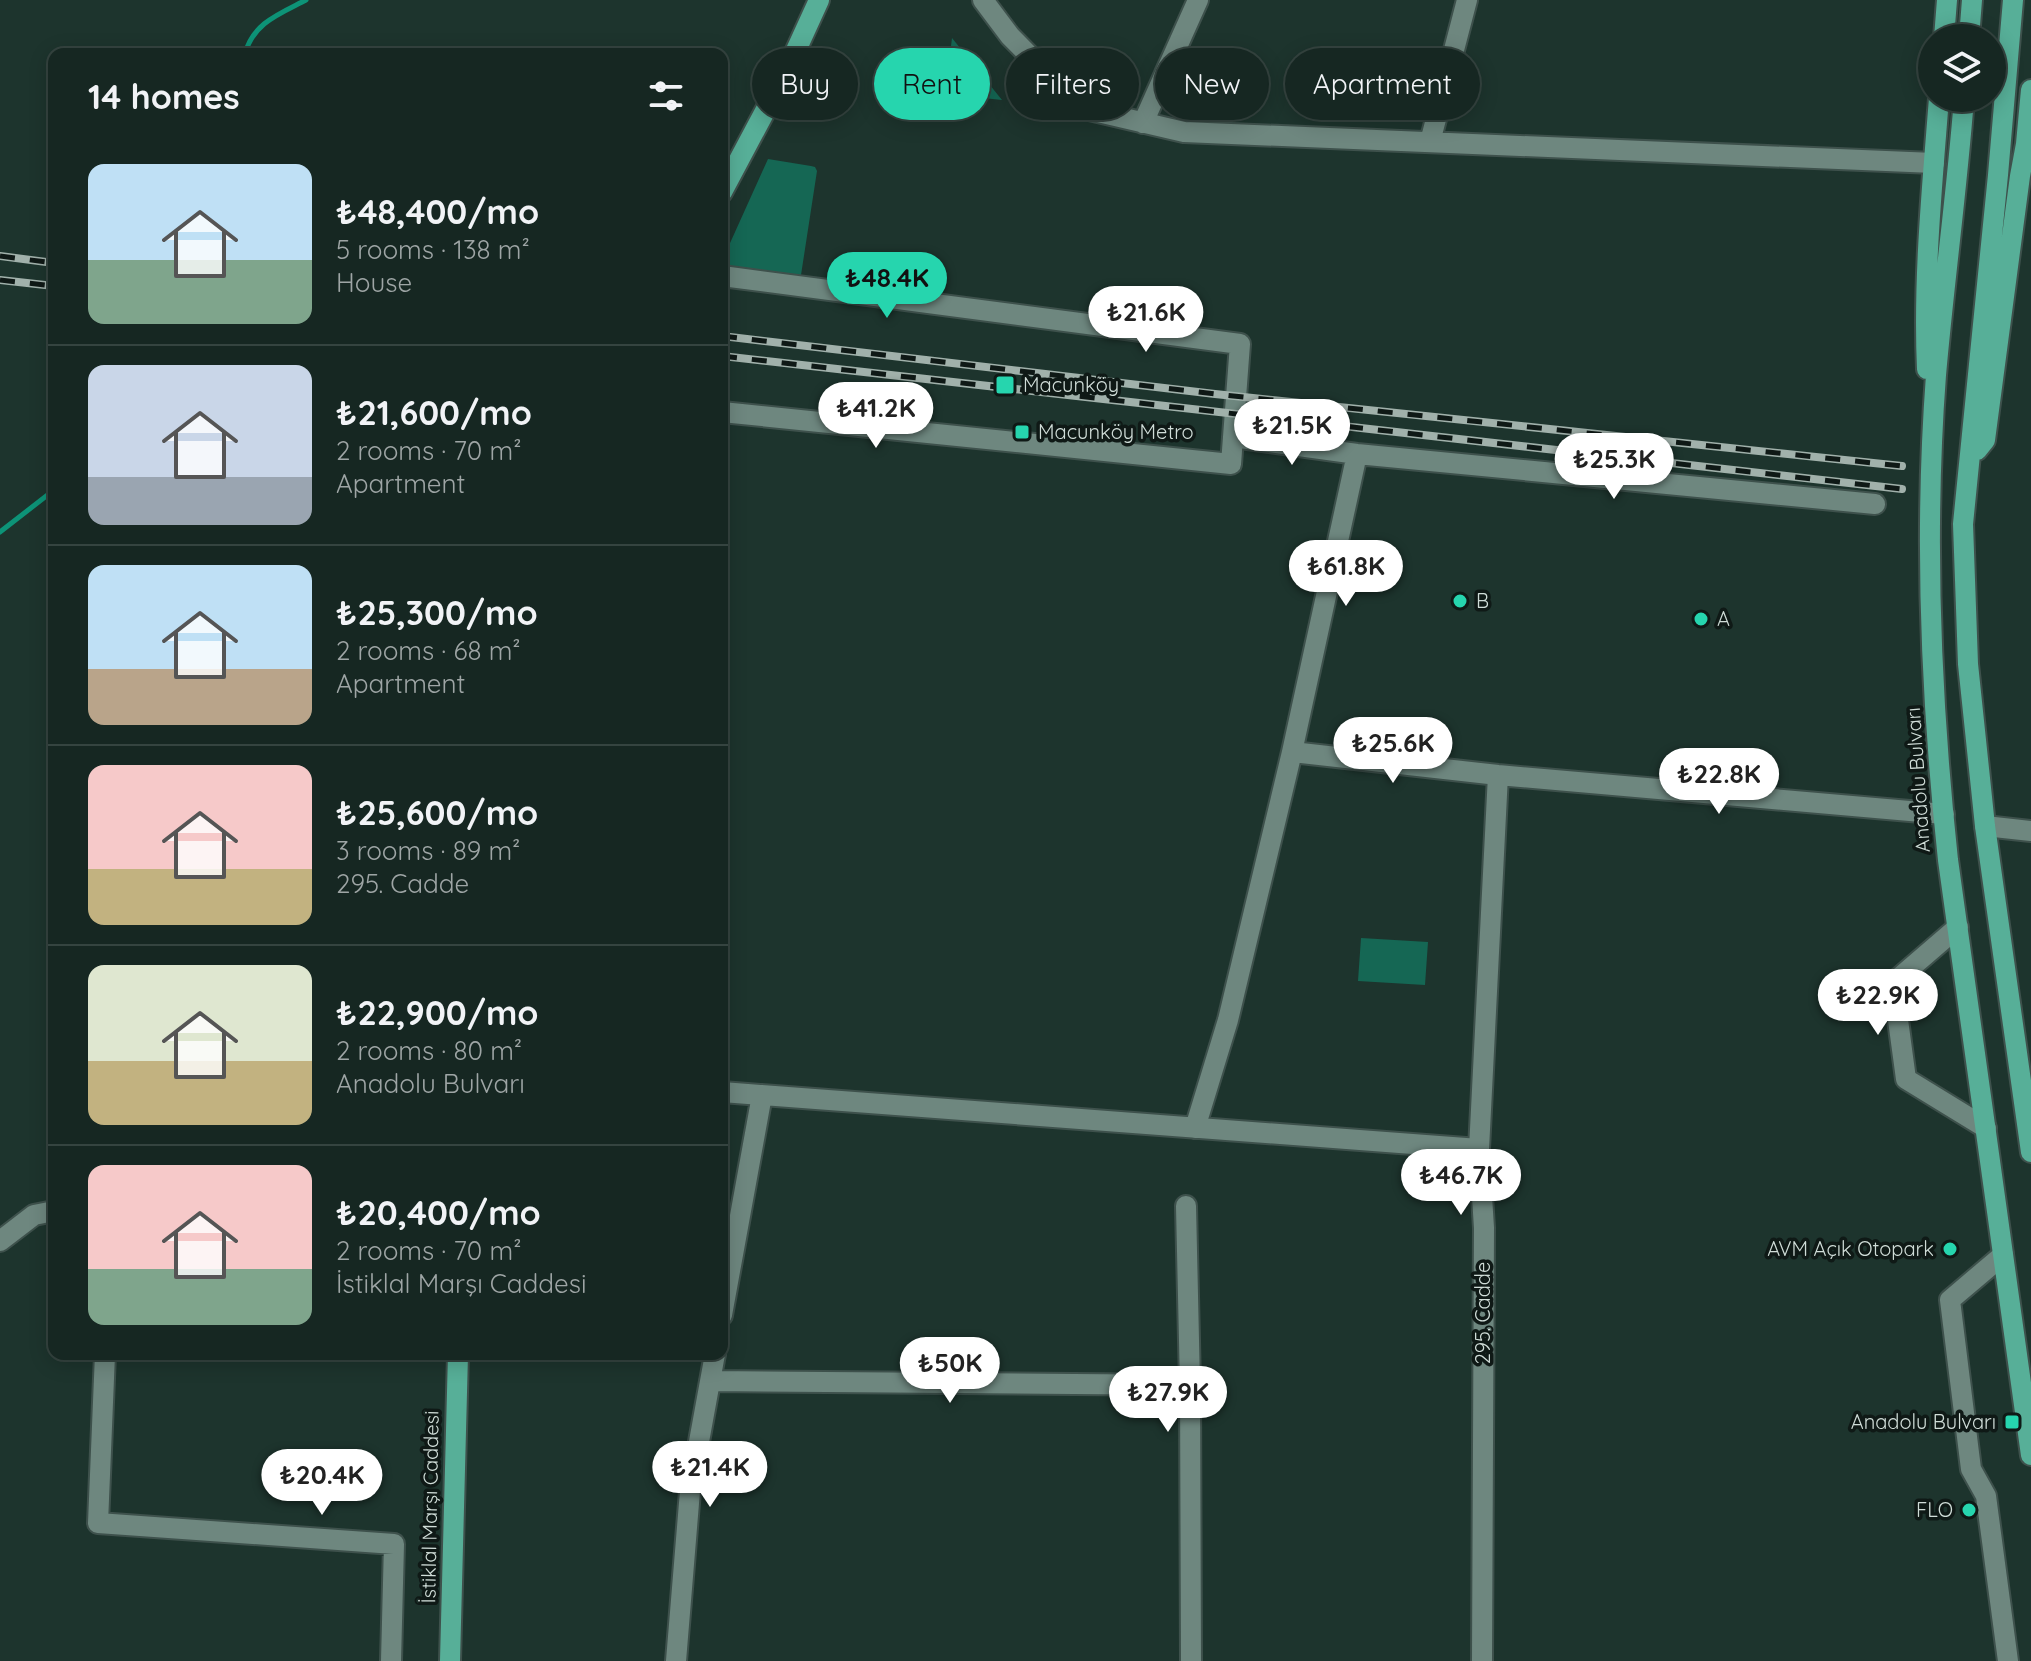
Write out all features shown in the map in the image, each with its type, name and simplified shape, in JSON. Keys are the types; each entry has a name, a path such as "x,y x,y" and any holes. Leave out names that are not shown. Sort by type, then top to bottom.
{"main road":[{"path":"728,181 788,68 819,0"},
{"path":"1945,24 1947,0"},
{"path":"1970,24 1972,0"},
{"path":"2013,0 1963,524 1968,664 1985,826 2031,1152"},
{"path":"1970,460 1985,440 2025,176 2031,90"},
{"path":"1931,465 1925,321 1938,112"},
{"name":"Anadolu Bulvarı","path":"1963,112 1936,375 1930,543 1933,643 1944,814 2031,1455"},
{"name":"İstiklal Marşı Caddesi","path":"450,1661 458,1360"}],"street":[{"path":"1143,123 1198,0"},
{"path":"1430,142 1467,0"},
{"path":"992,5 1010,36 1081,108 1184,132 1934,163"},
{"path":"728,277 1240,344 1231,464 728,413"},
{"path":"1233,437 1357,454 1875,504"},
{"path":"1195,1128 1228,1020 1292,752 1357,454"},
{"path":"1292,752 1498,775 1944,814"},
{"name":"295. Cadde","path":"1482,1661 1484,1228 1479,1149 1498,775"},
{"path":"1985,826 2031,831"},
{"path":"1958,927 1893,983 1906,1079 1986,1128"},
{"path":"2014,1032 2031,1045"},
{"path":"728,1092 1479,1149"},
{"path":"728,1282 762,1095"},
{"path":"1186,1206 1191,1661"},
{"path":"0,1241 34,1215 48,1212"},
{"path":"2003,1255 1950,1300 1971,1469 1986,1496 2008,1661"},
{"path":"105,1360 98,1523 394,1544 391,1661"},
{"path":"676,1661 690,1491 714,1360"},
{"path":"710,1381 1190,1385"}],"green space":[{"path":"952,38 960,48 951,48"},
{"path":"990,85 1002,100 990,99"},
{"path":"768,159 815,167 817,171 801,275 728,265 728,248"},
{"path":"1361,938 1428,942 1425,985 1358,981"}],"waterway":[{"path":"247,48 261,27 306,0"},
{"path":"0,532 48,495"}],"railway":[{"path":"0,256 48,262"},
{"path":"0,280 48,285"},
{"path":"728,337 1215,394 1902,466"},
{"path":"728,357 1902,489"}],"place":[{"name":"Macunköy","path":"1005,385"},
{"name":"Macunköy Metro","path":"1022,432"},
{"name":"B","path":"1460,601"},
{"name":"A","path":"1701,619"},
{"name":"AVM Açık Otopark","path":"1950,1249"},
{"name":"Anadolu Bulvarı","path":"2012,1422"},
{"name":"FLO","path":"1969,1510"}]}
